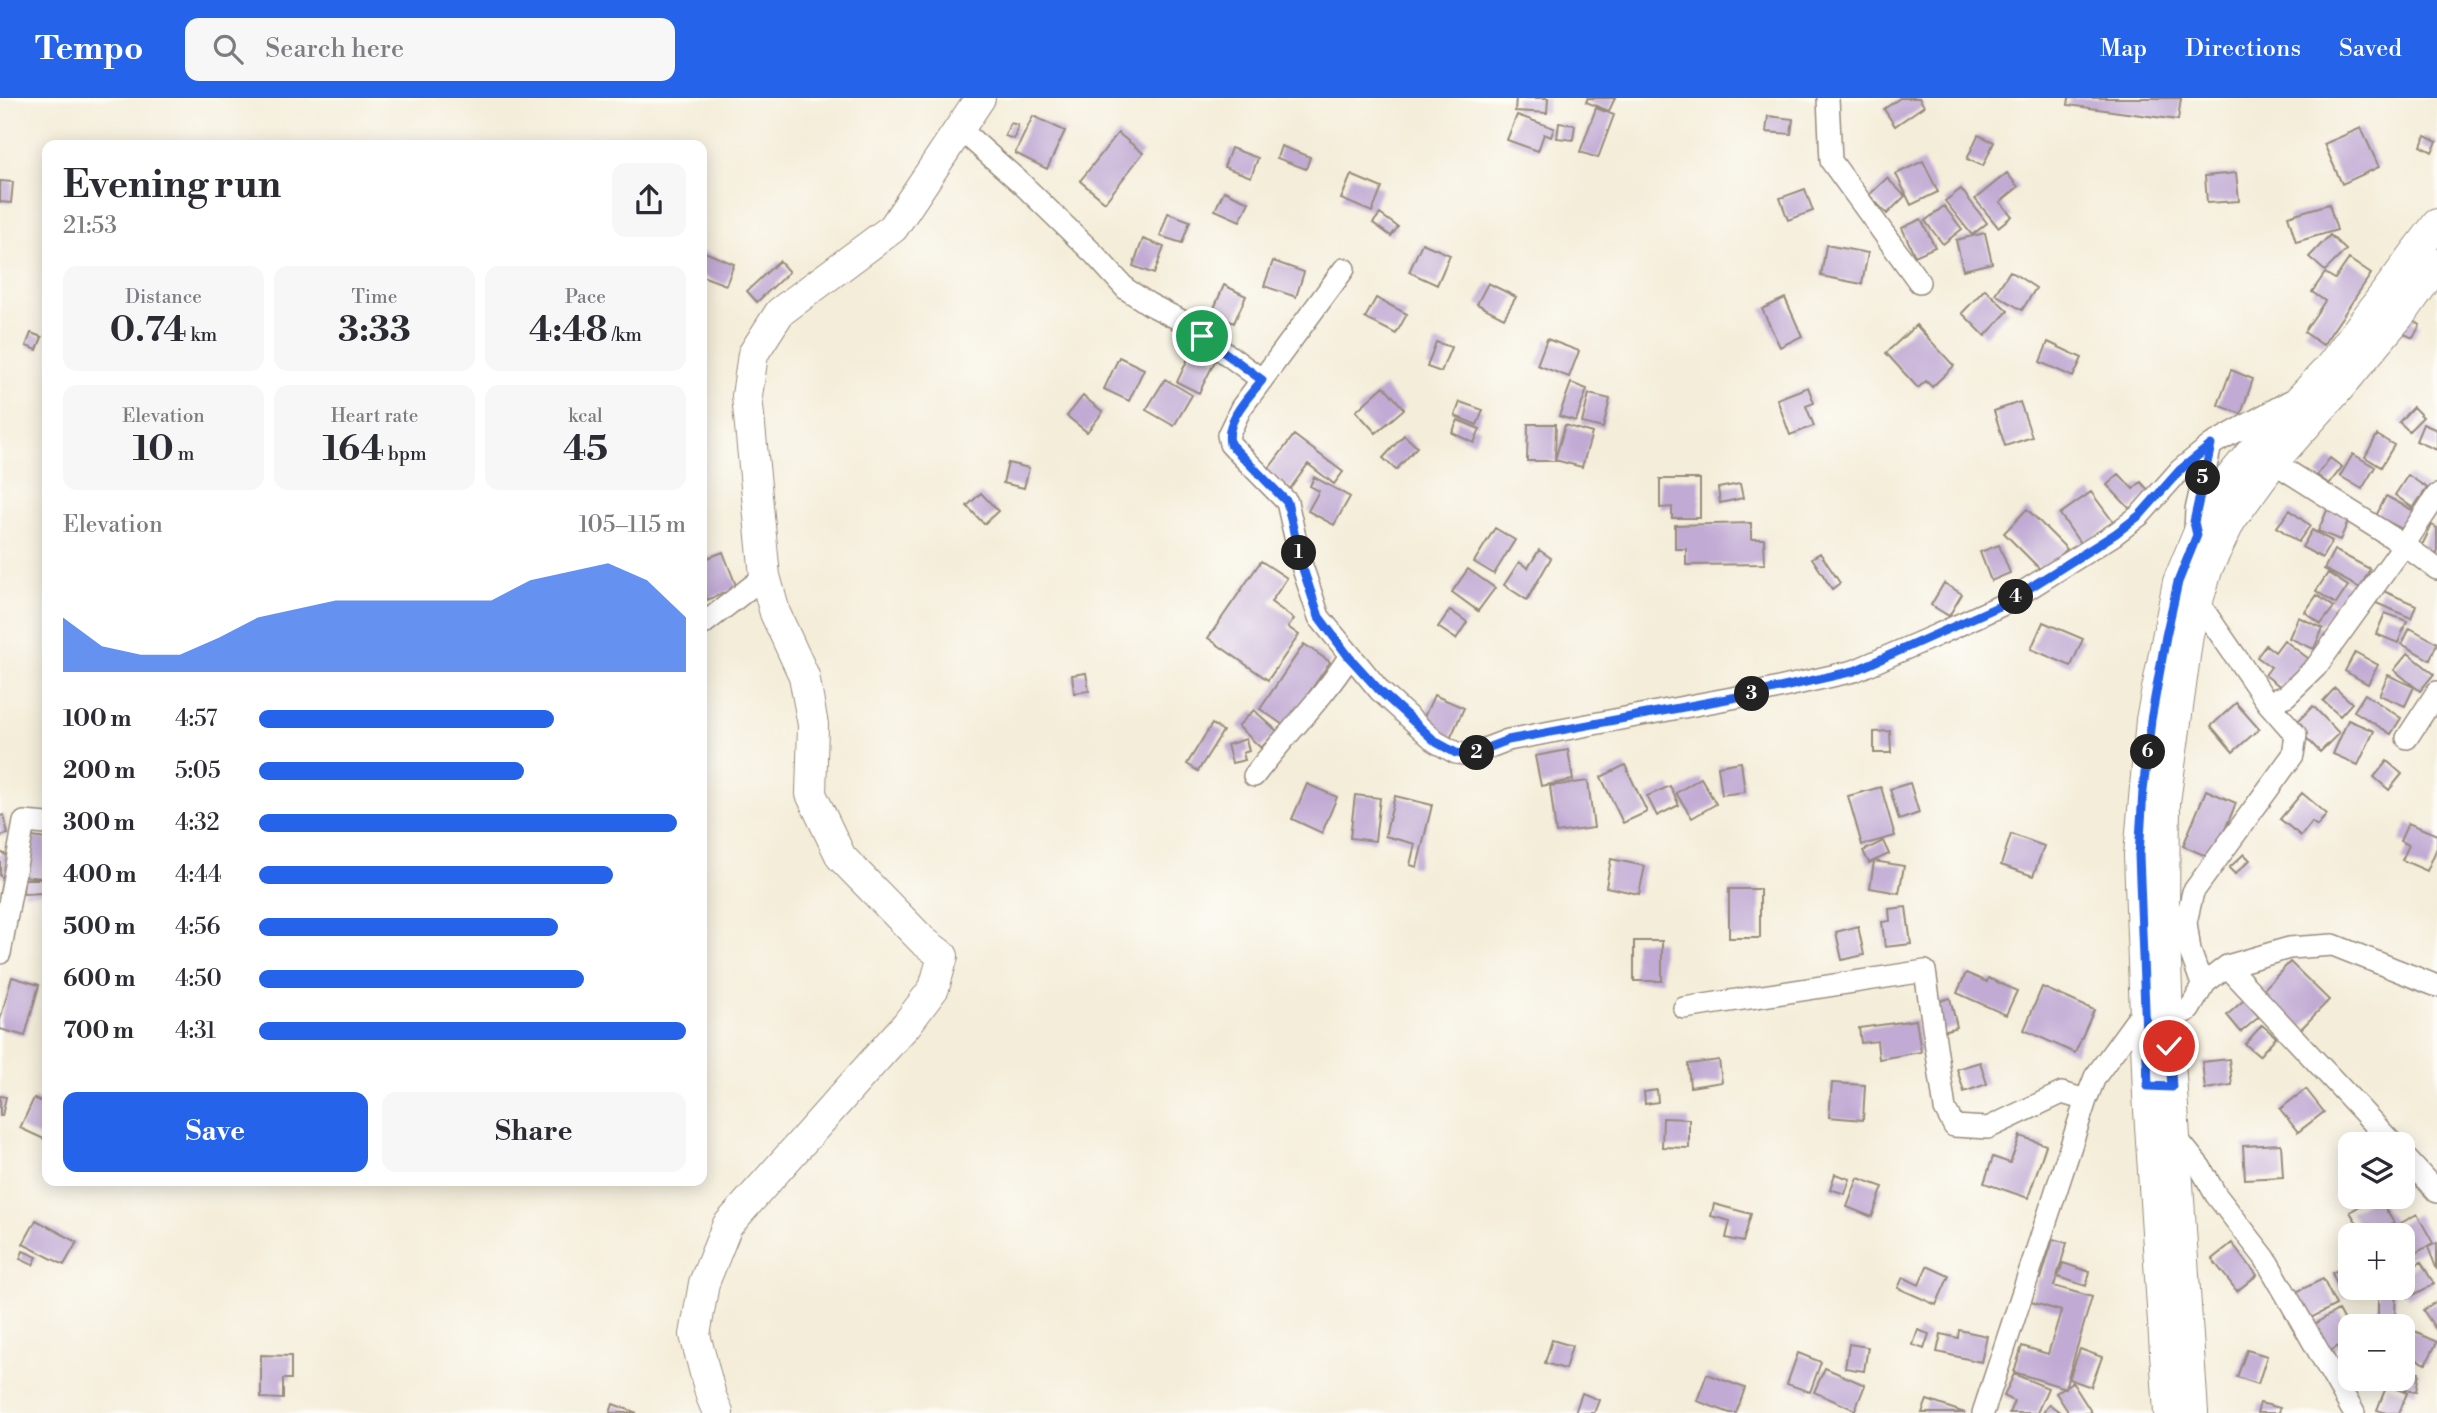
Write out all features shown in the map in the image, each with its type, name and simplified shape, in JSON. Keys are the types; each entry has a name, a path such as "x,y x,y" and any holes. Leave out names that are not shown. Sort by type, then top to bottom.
{"main road":[{"path":"718,1413 695,1335 704,1283 727,1226 907,1024 934,988 943,956 923,941 841,857 811,794 813,725 804,676 775,613 765,576 747,396 753,354 780,312 893,229 980,98"},
{"path":"2156,1014 2164,909 2165,802 2188,634 2208,566 2231,520 2273,462 2367,338 2429,267 2437,224"},
{"path":"2169,1413 2160,1087 2156,1014 2139,855 2151,720 2166,636 2178,582 2197,535 2225,484 2328,369 2367,338"},
{"path":"2160,1087 2175,1136 2193,1413"}],"street":[{"path":"1828,98 1831,161 1919,282"},
{"path":"960,129 1021,183 1126,289 1182,321 1262,380"},
{"path":"1344,269 1232,422 1228,435 1230,444 1287,502 1301,563 1319,617 1349,657 1380,691 1436,742 1456,753 1469,755 1508,740 1748,695 1854,671 2004,604 2115,534 2140,515 2180,470 2211,445 2307,391"},
{"path":"2197,535 2194,522 2211,445"},
{"path":"2273,462 2437,569"},
{"path":"2267,702 2286,696 2316,667 2437,495"},
{"path":"707,621 765,576"},
{"path":"2198,602 2267,702 2296,735 2293,755 2193,892 2186,922 2190,951 2203,987"},
{"path":"1254,776 1328,689 1349,657"},
{"path":"2407,738 2437,692"},
{"path":"0,953 24,822 42,824"},
{"path":"1983,1413 2095,1077 2156,1014 2189,1010 2203,987 2227,966 2289,948 2333,945 2437,986"},
{"path":"2227,966 2382,1132"},
{"path":"1684,1009 1925,971 1945,1109 1954,1126 1988,1128 2062,1093 2086,1100"},
{"path":"2175,1136 2265,1258 2354,1413"},
{"path":"2415,1168 2437,1192"}],"building":[{"path":"1516,98 1548,98 1547,113 1515,111"},
{"path":"1588,98 1615,98 1609,111 1586,102"},
{"path":"1900,98 1919,98 1924,106 1895,126 1884,109"},
{"path":"2069,98 2181,98 2178,120 2068,105"},
{"path":"1596,108 1614,115 1598,158 1580,152"},
{"path":"1517,115 1554,128 1551,137 1544,134 1538,151 1507,140"},
{"path":"1033,116 1065,131 1047,169 1015,153"},
{"path":"1768,116 1793,119 1791,134 1766,132"},
{"path":"1010,123 1018,125 1014,139 1005,136"},
{"path":"1559,123 1575,125 1573,140 1557,138"},
{"path":"2361,128 2379,167 2342,184 2324,144"},
{"path":"1118,133 1143,153 1105,202 1080,181"},
{"path":"1978,135 1994,142 1983,166 1967,159"},
{"path":"2425,136 2437,142 2432,152 2421,146"},
{"path":"1281,146 1310,157 1306,169 1277,158"},
{"path":"1231,148 1258,158 1251,177 1224,167"},
{"path":"1923,161 1938,192 1911,205 1896,174"},
{"path":"2007,173 2018,187 2000,202 2012,216 1998,227 1975,199"},
{"path":"2236,173 2239,201 2207,203 2205,176"},
{"path":"1351,175 1382,188 1372,212 1341,199"},
{"path":"1887,178 1905,196 1887,214 1869,195"},
{"path":"0,181 13,182 11,203 0,202"},
{"path":"1805,189 1813,211 1788,220 1780,198"},
{"path":"1961,189 1987,223 1972,235 1945,201"},
{"path":"1224,191 1249,202 1240,221 1215,210"},
{"path":"2329,204 2337,230 2296,242 2288,216"},
{"path":"1944,206 1962,229 1943,244 1925,221"},
{"path":"1168,213 1190,221 1182,243 1160,236"},
{"path":"1380,214 1398,227 1391,236 1373,223"},
{"path":"1921,219 1935,247 1915,256 1902,228"},
{"path":"1985,233 1992,263 1963,270 1956,240"},
{"path":"2330,235 2346,250 2325,271 2309,257"},
{"path":"1143,239 1164,247 1154,274 1133,266"},
{"path":"1422,243 1450,255 1437,285 1409,272"},
{"path":"1826,245 1868,253 1862,284 1821,276"},
{"path":"707,253 734,264 726,285 707,278"},
{"path":"2349,259 2371,274 2323,345 2304,332 2325,301 2312,292 2325,273 2335,279"},
{"path":"779,261 789,272 757,302 747,291"},
{"path":"1273,261 1304,272 1296,297 1264,286"},
{"path":"2010,271 2036,288 2022,310 1995,294"},
{"path":"1488,283 1516,297 1504,318 1477,304"},
{"path":"1224,285 1246,296 1234,323 1212,313"},
{"path":"1985,289 2008,311 1985,336 1962,313"},
{"path":"1376,298 1407,314 1396,334 1365,318"},
{"path":"1785,298 1802,336 1780,347 1762,309"},
{"path":"2409,319 2420,325 2413,338 2402,333"},
{"path":"1916,325 1954,366 1932,387 1926,381 1918,388 1886,353"},
{"path":"31,333 42,337 37,350 26,346"},
{"path":"1547,339 1579,351 1569,377 1537,365"},
{"path":"1436,342 1451,347 1441,372 1427,367"},
{"path":"2048,342 2082,358 2073,377 2040,362"},
{"path":"1193,348 1216,359 1199,393 1177,382"},
{"path":"1119,357 1144,369 1129,401 1104,389"},
{"path":"2231,370 2253,379 2241,414 2218,405"},
{"path":"1165,379 1192,395 1174,426 1146,410"},
{"path":"1571,383 1587,389 1576,421 1559,416"},
{"path":"1384,386 1404,409 1376,433 1356,411"},
{"path":"1808,387 1814,403 1806,406 1814,426 1790,435 1777,399"},
{"path":"1589,394 1610,399 1603,428 1582,423"},
{"path":"1083,396 1103,412 1087,432 1067,416"},
{"path":"1460,402 1483,410 1477,425 1455,416"},
{"path":"2020,402 2032,437 2005,446 1994,411"},
{"path":"2413,407 2423,417 2409,431 2399,422"},
{"path":"1458,420 1480,429 1474,443 1452,433"},
{"path":"1528,424 1556,424 1555,461 1527,461"},
{"path":"2423,424 2437,430 2437,450 2416,441"},
{"path":"1565,425 1592,433 1582,467 1555,460"},
{"path":"1294,435 1343,472 1334,484 1308,464 1290,489 1267,471"},
{"path":"1404,435 1417,447 1396,470 1383,458"},
{"path":"2377,435 2394,445 2381,467 2365,457"},
{"path":"2353,454 2375,467 2362,489 2340,476"},
{"path":"2330,458 2342,467 2329,484 2317,475"},
{"path":"1008,463 1029,468 1024,488 1003,483"},
{"path":"2119,474 2133,489 2141,482 2150,492 2131,510 2107,485"},
{"path":"2408,475 2427,488 2413,508 2395,495"},
{"path":"1314,477 1350,497 1334,525 1308,511 1319,491 1310,486"},
{"path":"1660,479 1700,479 1700,518 1672,518 1672,507 1660,508"},
{"path":"1740,484 1743,498 1720,503 1718,488"},
{"path":"2091,492 2114,523 2082,546 2060,514"},
{"path":"981,493 998,511 984,524 967,506"},
{"path":"2386,496 2414,511 2404,530 2376,516"},
{"path":"2328,508 2350,517 2340,540 2318,531"},
{"path":"2027,509 2067,549 2044,573 2004,533"},
{"path":"2290,510 2310,526 2298,542 2277,527"},
{"path":"1751,523 1751,539 1764,539 1765,564 1686,565 1686,549 1675,549 1675,525"},
{"path":"2432,525 2437,528 2437,555 2421,547"},
{"path":"1495,528 1515,540 1494,574 1474,562"},
{"path":"2312,530 2332,541 2322,558 2302,547"},
{"path":"1999,545 2010,573 1991,581 1980,552"},
{"path":"1539,550 1551,558 1527,600 1504,585 1519,562 1528,568"},
{"path":"2334,550 2370,569 2360,588 2324,569"},
{"path":"723,552 737,588 707,600 707,558"},
{"path":"1820,553 1840,583 1832,589 1812,558"},
{"path":"1261,561 1287,578 1271,602 1294,619 1288,627 1299,635 1268,680 1208,638"},
{"path":"1468,569 1495,588 1478,611 1452,592"},
{"path":"2328,573 2348,586 2336,604 2316,591"},
{"path":"1944,583 1962,594 1949,616 1931,605"},
{"path":"2381,590 2416,605 2411,618 2376,603"},
{"path":"2317,595 2334,607 2321,624 2305,612"},
{"path":"1450,610 1467,622 1456,639 1438,627"},
{"path":"2385,613 2407,621 2398,643 2376,634"},
{"path":"2298,617 2323,628 2314,649 2289,638"},
{"path":"2043,622 2083,639 2071,666 2031,649"},
{"path":"2410,628 2437,643 2430,660 2402,644"},
{"path":"2284,640 2309,659 2285,690 2265,675 2271,667 2257,657 2266,645 2275,652"},
{"path":"1304,644 1330,662 1286,727 1260,709"},
{"path":"2355,652 2378,665 2368,684 2345,671"},
{"path":"2408,653 2434,674 2420,691 2394,670"},
{"path":"1086,673 1089,691 1074,693 1072,675"},
{"path":"2388,675 2414,687 2405,706 2379,695"},
{"path":"2335,688 2352,703 2340,716 2323,701"},
{"path":"2365,694 2401,718 2391,734 2354,711"},
{"path":"1434,695 1464,708 1450,739 1420,726"},
{"path":"2236,703 2259,729 2233,752 2211,726"},
{"path":"2313,706 2339,733 2320,752 2294,725"},
{"path":"1254,710 1277,731 1261,748 1238,726"},
{"path":"2348,720 2374,731 2358,765 2333,754"},
{"path":"1212,724 1223,731 1198,771 1187,764"},
{"path":"1890,731 1891,753 1874,753 1874,732"},
{"path":"1246,739 1249,751 1243,753 1245,760 1232,763 1227,745"},
{"path":"1568,750 1573,780 1541,786 1535,756"},
{"path":"2387,761 2402,774 2389,790 2374,777"},
{"path":"1741,762 1745,792 1722,795 1718,766"},
{"path":"1625,765 1647,812 1623,823 1601,777"},
{"path":"1701,778 1716,804 1692,818 1676,793"},
{"path":"1588,781 1594,828 1556,833 1550,786"},
{"path":"1910,783 1919,813 1899,820 1890,789"},
{"path":"1307,784 1337,797 1322,833 1292,819"},
{"path":"1670,786 1679,805 1657,816 1647,796"},
{"path":"1881,787 1895,836 1862,845 1848,796"},
{"path":"2206,790 2236,803 2213,859 2183,846"},
{"path":"2302,793 2327,814 2317,826 2312,822 2301,836 2280,819"},
{"path":"1355,795 1380,798 1375,841 1350,838"},
{"path":"1395,796 1432,805 1417,867 1410,865 1415,844 1385,836"},
{"path":"4,815 8,834 0,836 0,816"},
{"path":"2408,823 2437,835 2437,848 2427,871 2402,860 2409,845 2400,841"},
{"path":"2011,834 2044,846 2033,876 2001,865"},
{"path":"25,836 42,838 42,878 21,876"},
{"path":"1883,841 1889,854 1869,863 1863,851"},
{"path":"0,852 15,859 7,879 0,876"},
{"path":"2244,854 2250,860 2235,874 2229,868"},
{"path":"1611,859 1645,866 1639,894 1606,887"},
{"path":"1874,861 1904,866 1899,893 1870,888"},
{"path":"24,879 42,879 42,893 23,894"},
{"path":"1729,889 1760,889 1760,938 1729,938"},
{"path":"1906,907 1911,944 1885,947 1882,922 1890,921 1889,909"},
{"path":"1858,926 1864,955 1842,960 1836,932"},
{"path":"1634,941 1662,941 1662,981 1634,981"},
{"path":"2290,962 2329,1000 2298,1032 2259,994"},
{"path":"1966,973 1987,982 1988,978 2017,991 2006,1015 1957,993"},
{"path":"12,977 39,985 25,1036 0,1029"},
{"path":"2042,987 2094,1010 2075,1053 2024,1030"},
{"path":"1950,998 1957,1027 1940,1032 1933,1003"},
{"path":"2244,1000 2259,1017 2241,1032 2227,1015"},
{"path":"1916,1020 1921,1052 1879,1059 1877,1041 1861,1043 1859,1028"},
{"path":"2262,1025 2276,1037 2259,1056 2245,1044"},
{"path":"2229,1059 2232,1085 2205,1089 2202,1062"},
{"path":"1719,1060 1722,1082 1690,1087 1688,1064"},
{"path":"1980,1062 1987,1084 1964,1092 1957,1069"},
{"path":"1832,1083 1865,1085 1863,1120 1829,1117"},
{"path":"2306,1089 2324,1112 2298,1132 2280,1109"},
{"path":"1657,1090 1658,1102 1645,1104 1644,1092"},
{"path":"0,1096 6,1097 2,1116 0,1116"},
{"path":"34,1098 42,1102 42,1138 20,1128"},
{"path":"1663,1118 1689,1119 1689,1148 1662,1147"},
{"path":"2020,1136 2046,1145 2028,1198 1984,1183 1993,1157 2010,1163"},
{"path":"2281,1144 2283,1177 2245,1179 2243,1146"},
{"path":"1835,1174 1850,1179 1845,1194 1830,1189"},
{"path":"1858,1178 1883,1187 1872,1217 1847,1207"},
{"path":"1714,1204 1751,1214 1743,1242 1726,1238 1730,1221 1711,1216"},
{"path":"2355,1209 2385,1209 2394,1223 2357,1223 2350,1212"},
{"path":"2417,1214 2433,1243 2415,1253 2415,1223 2401,1223"},
{"path":"36,1220 77,1242 64,1265 23,1244"},
{"path":"2053,1239 2067,1243 2054,1286 2092,1297 2065,1388 2014,1372 2022,1346 2048,1354 2061,1311 2031,1302"},
{"path":"2232,1243 2257,1275 2237,1291 2212,1259"},
{"path":"2437,1243 2437,1270 2428,1247"},
{"path":"23,1251 37,1257 33,1265 20,1259"},
{"path":"2421,1262 2434,1284 2415,1294 2415,1266"},
{"path":"2063,1263 2090,1272 2086,1286 2058,1277"},
{"path":"1927,1266 1949,1276 1936,1305 1898,1288 1903,1277 1919,1285"},
{"path":"2338,1270 2338,1287 2332,1273"},
{"path":"2323,1279 2336,1305 2305,1321 2292,1294"},
{"path":"2378,1300 2396,1300 2395,1314 2378,1314"},
{"path":"2437,1301 2437,1331 2423,1310"},
{"path":"2338,1310 2340,1314 2338,1314 2338,1346 2327,1353 2311,1326"},
{"path":"1918,1330 1929,1334 1924,1349 1913,1345"},
{"path":"1959,1330 1987,1336 1981,1362 1937,1352 1941,1334 1958,1338"},
{"path":"2415,1332 2437,1342 2426,1364 2415,1359"},
{"path":"1552,1340 1572,1346 1565,1369 1545,1363"},
{"path":"1849,1344 1868,1347 1864,1371 1845,1368"},
{"path":"2080,1349 2102,1357 2091,1387 2069,1379"},
{"path":"2247,1350 2267,1356 2258,1384 2237,1377"},
{"path":"1798,1353 1821,1362 1810,1392 1787,1384"},
{"path":"261,1355 291,1356 291,1379 283,1379 283,1399 261,1398"},
{"path":"1825,1368 1865,1385 1855,1410 1814,1392"},
{"path":"2415,1371 2419,1372 2416,1392 2410,1391 2415,1391"},
{"path":"1707,1374 1745,1388 1736,1413 1697,1401"},
{"path":"2014,1374 2048,1388 2037,1413 2009,1413 2014,1401 2004,1396"},
{"path":"2072,1382 2092,1413 2069,1413 2056,1393"},
{"path":"2385,1391 2407,1393 2399,1413 2377,1410"},
{"path":"1582,1393 1599,1400 1594,1413 1575,1413"},
{"path":"1927,1400 1965,1413 1922,1413"},
{"path":"2260,1403 2280,1408 2279,1413 2257,1413"},
{"path":"613,1404 637,1413 610,1413"},
{"path":"2049,1404 2061,1413 2043,1413"}],"route":[{"path":"1202,336 1262,380 1232,422 1228,435 1230,444 1287,502 1301,563 1319,617 1349,657 1380,691 1436,742 1456,753 1469,755 1508,740 1748,695 1854,671 2004,604 2115,534 2140,515 2180,470 2211,445 2194,522 2197,535 2178,582 2166,636 2151,720 2143,791 2139,855 2148,1086 2172,1087 2169,1046"}]}
